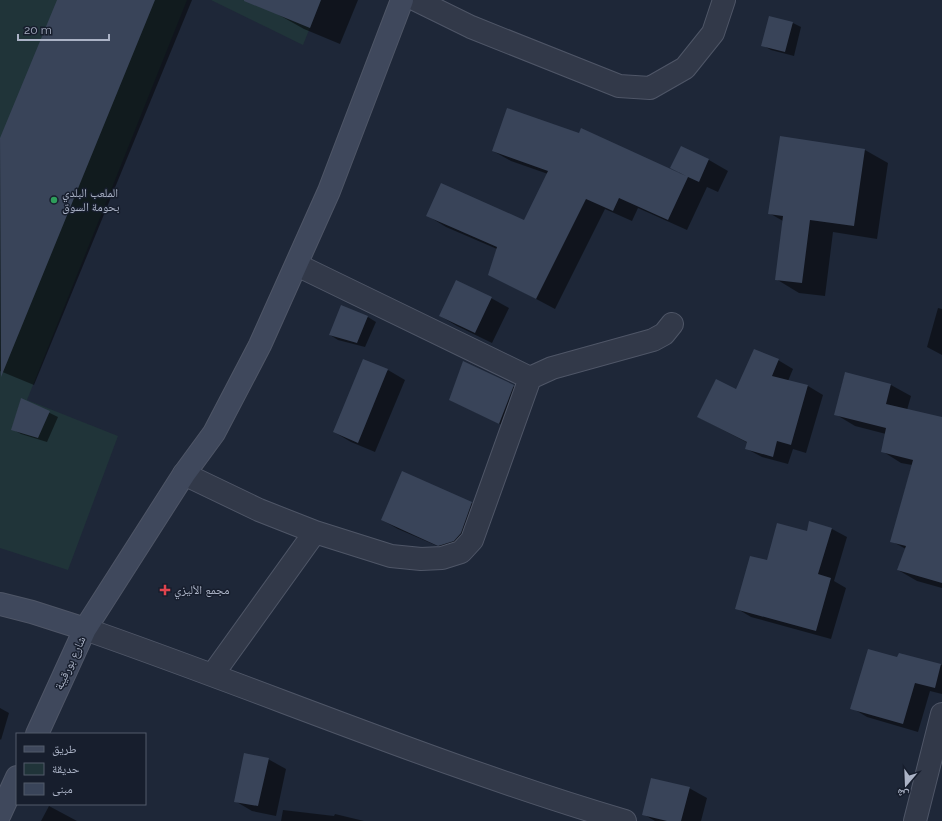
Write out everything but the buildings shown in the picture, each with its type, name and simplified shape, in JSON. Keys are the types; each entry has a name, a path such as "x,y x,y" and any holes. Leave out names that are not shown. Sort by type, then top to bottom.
{"street":[{"path":"402,0 330,191 260,345 214,433 184,474 85,629 213,674 474,773 559,802 625,821"},
{"path":"416,0 471,27 619,86 650,88 685,68 713,34 724,0"},
{"path":"297,265 530,378"},
{"path":"184,474 259,510 315,532 391,556 421,559 442,558 461,552 472,540 530,378 552,368 653,340 664,334 672,324"},
{"path":"213,674 315,532"},
{"name":"شارع بورقيبة","path":"0,604 32,612 85,629 37,733"},
{"path":"915,821 942,714"},
{"path":"0,814 16,779"}],"green space":[{"name":"الملعب البلدي بحومة السوق","path":"0,0 187,0 27,400 118,436 68,570 0,548"},
{"path":"211,0 321,0 303,45"}],"place":[{"name":"الملعب البلدي بحومة السوق","path":"54,200"},
{"name":"مجمع الأليزي","path":"165,590"}]}
